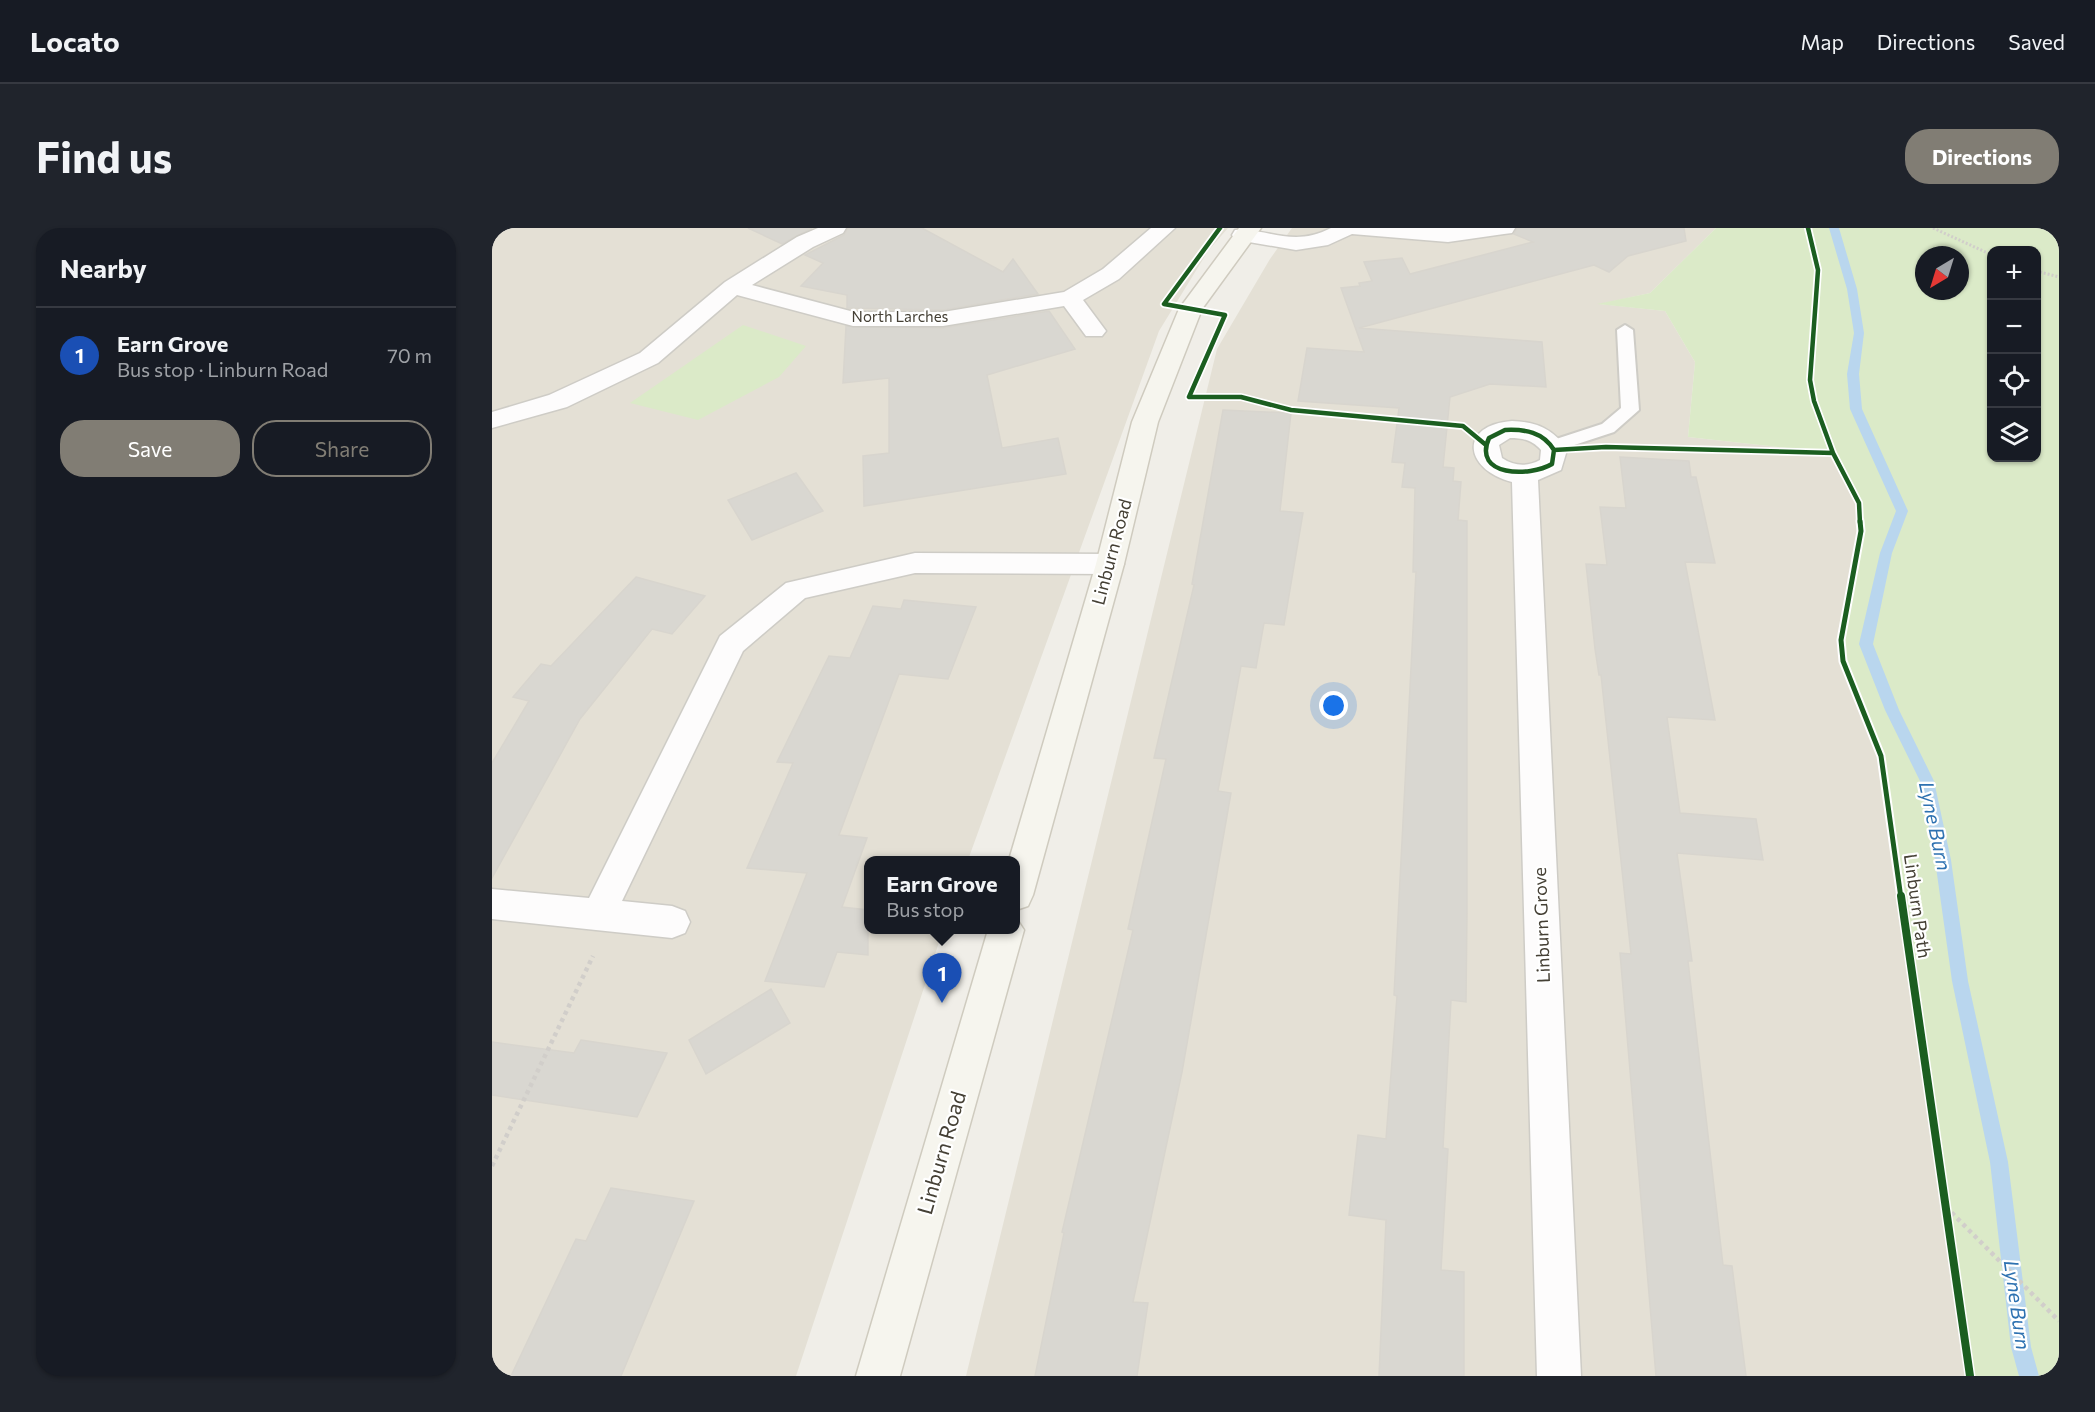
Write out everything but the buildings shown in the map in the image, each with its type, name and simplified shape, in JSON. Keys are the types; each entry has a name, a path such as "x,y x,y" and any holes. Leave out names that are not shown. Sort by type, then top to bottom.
{"street":[{"path":"492,420 558,401 649,358 733,287 805,242 835,228"},
{"name":"North Larches","path":"733,287 853,319 943,319 1070,298 1111,274 1164,228"},
{"path":"1246,232 1300,244 1325,241 1347,228"},
{"path":"1354,228 1448,236 1504,228"},
{"name":"Linburn Road","path":"1020,881 1110,564 1145,422 1191,309 1246,232"},
{"path":"1070,298 1094,331"},
{"path":"1514,429 1535,433 1552,446 1555,457 1552,464 1536,473 1514,473 1495,465 1489,458 1486,445 1496,434 1514,429"},
{"name":"Linburn Grove","path":"1525,474 1559,1376"},
{"path":"606,914 731,644 796,590 915,563 1110,564"},
{"path":"492,904 672,922"},
{"name":"Linburn Road","path":"878,1376 1005,934"}],"lane":[{"path":"1552,446 1608,428 1630,410 1625,330"}],"path":[{"path":"1933,228 1987,253"},
{"path":"2041,272 2059,277"},
{"path":"1194,387 1189,397 1241,397 1292,410 1463,426 1486,445"},
{"path":"492,1166 606,914"},
{"path":"1944,1195 1947,1218"},
{"path":"1946,1207 2059,1321"}],"shaded area":[{"path":"492,228 1228,228 1208,251 1159,331 969,856 864,856 864,934 942,934 796,1376 492,1376"},
{"path":"1292,228 1716,228 1650,293 1600,304 1665,311 1695,362 1688,437 1833,453 1859,503 1861,531 1858,559 1841,640 1881,756 1970,1376 966,1376 1217,349 1270,259"}],"green space":[{"path":"1716,228 2059,228 2059,1376 1970,1376 1881,756 1843,661 1841,640 1861,531 1859,503 1833,453 1688,437 1695,362 1665,311 1597,304 1650,293"},
{"path":"743,325 806,346 779,377 698,420 630,403"}],"waterway":[{"name":"Lyne Burn","path":"1834,228 1852,289 1859,333 1853,374 1856,409 1902,511 1886,553 1866,644 1892,710 1927,781 1943,860 1960,981 1999,1162 2021,1347 2029,1376"}],"cycle path":[{"path":"1220,228 1164,304 1225,315 1189,397 1241,397 1291,410 1463,426 1486,445"},
{"name":"Linburn Path","path":"1808,228 1818,270 1810,380 1814,401 1833,453 1859,503 1861,531 1841,640 1843,661 1881,756 1970,1376"},
{"path":"1505,430 1526,430 1545,439 1554,450 1552,464 1544,469 1523,474 1501,470 1488,456 1486,445 1489,438 1505,430"},
{"path":"1554,450 1606,447 1833,453"}],"place":[{"name":"Earn Grove","path":"942,1003"}]}
